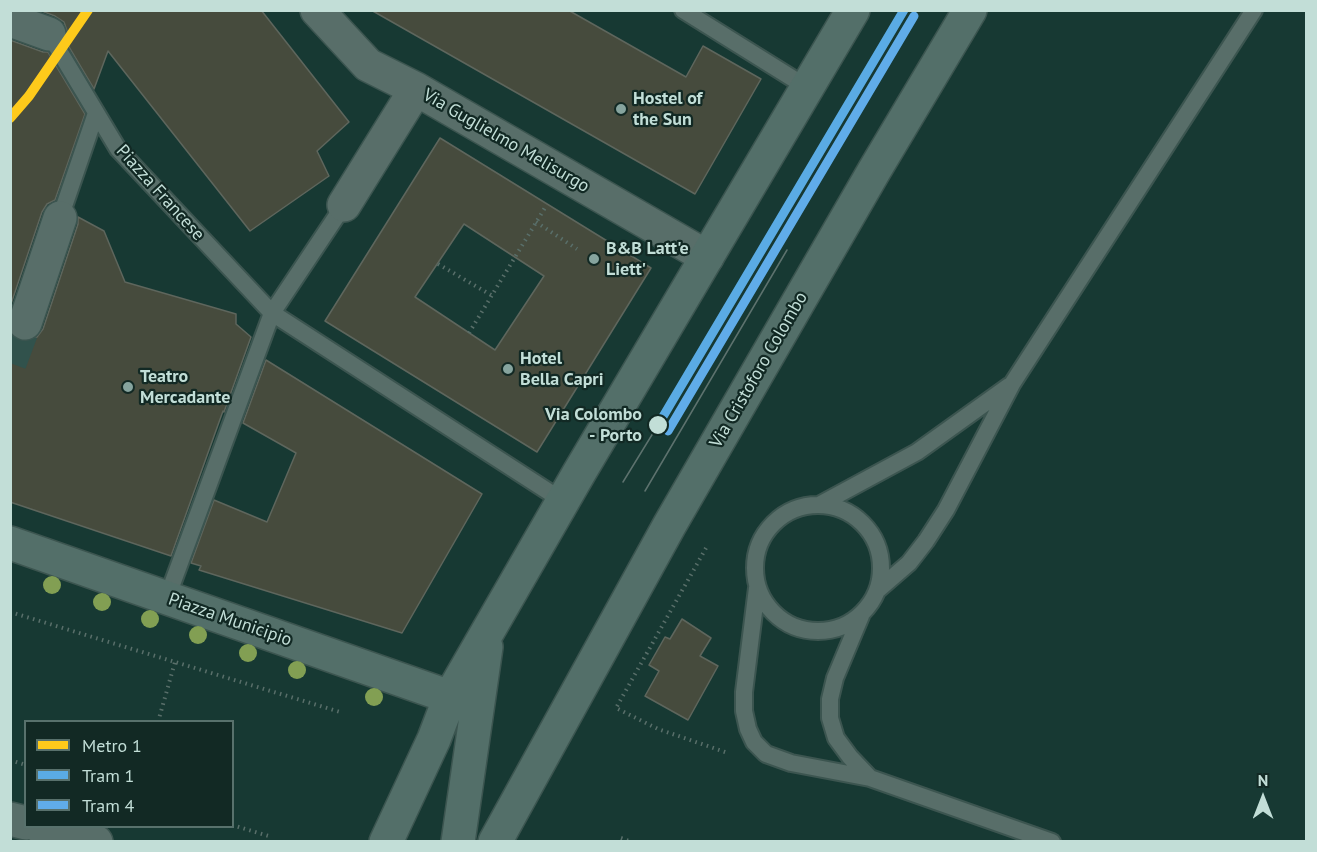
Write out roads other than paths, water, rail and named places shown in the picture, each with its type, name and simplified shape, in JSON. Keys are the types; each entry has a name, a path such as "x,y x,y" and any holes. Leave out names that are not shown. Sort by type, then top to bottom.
{"main road":[{"path":"386,842 434,739 450,697 853,10"},
{"name":"Via Cristoforo Colombo","path":"495,842 675,515 970,10"},
{"name":"Piazza Municipio","path":"10,543 450,697"},
{"path":"458,842 489,630"}],"street":[{"name":"Via Guglielmo Melisurgo","path":"317,10 368,65 416,89 707,257"},
{"name":"Piazza Francese","path":"10,20 49,34"},
{"path":"344,206 416,89"},
{"path":"25,323 60,218"},
{"path":"46,828 96,842"}],"lane":[{"path":"683,10 808,88"},
{"path":"879,589 909,563 946,510 1012,384 1254,10"},
{"name":"Piazza Francese","path":"49,34 118,149 272,313 563,501"},
{"path":"60,218 96,113"},
{"path":"167,598 272,313 344,206"},
{"path":"819,505 917,452 1012,384"},
{"path":"819,505 836,507 852,514 865,526 875,540 881,555 882,573 879,589 872,604 861,616 833,630 818,632 802,630 774,615 764,603 757,588 754,572 755,555 761,540 771,526 784,515 799,507 819,505"},
{"path":"757,588 744,692 744,711 754,742 766,754 791,763 870,778 1052,842"},
{"path":"861,616 835,678 830,699 830,718 836,738 870,778"}],"tunnel":[{"path":"10,363 25,323"}],"tram line":[{"name":"1","path":"658,425 904,10"},
{"name":"4","path":"668,431 914,16"},
{"path":"645,491 787,250"},
{"path":"623,482 658,425"}],"metro line":[{"name":"1","path":"10,118 29,96 88,10"}],"place":[{"name":"Hostel of the Sun","path":"621,109"},
{"name":"B&B Latt'e Liett'","path":"594,259"},
{"name":"Hotel Bella Capri","path":"508,369"},
{"name":"Teatro Mercadante","path":"128,387"},
{"name":"Via Colombo - Porto","path":"658,425"}]}
